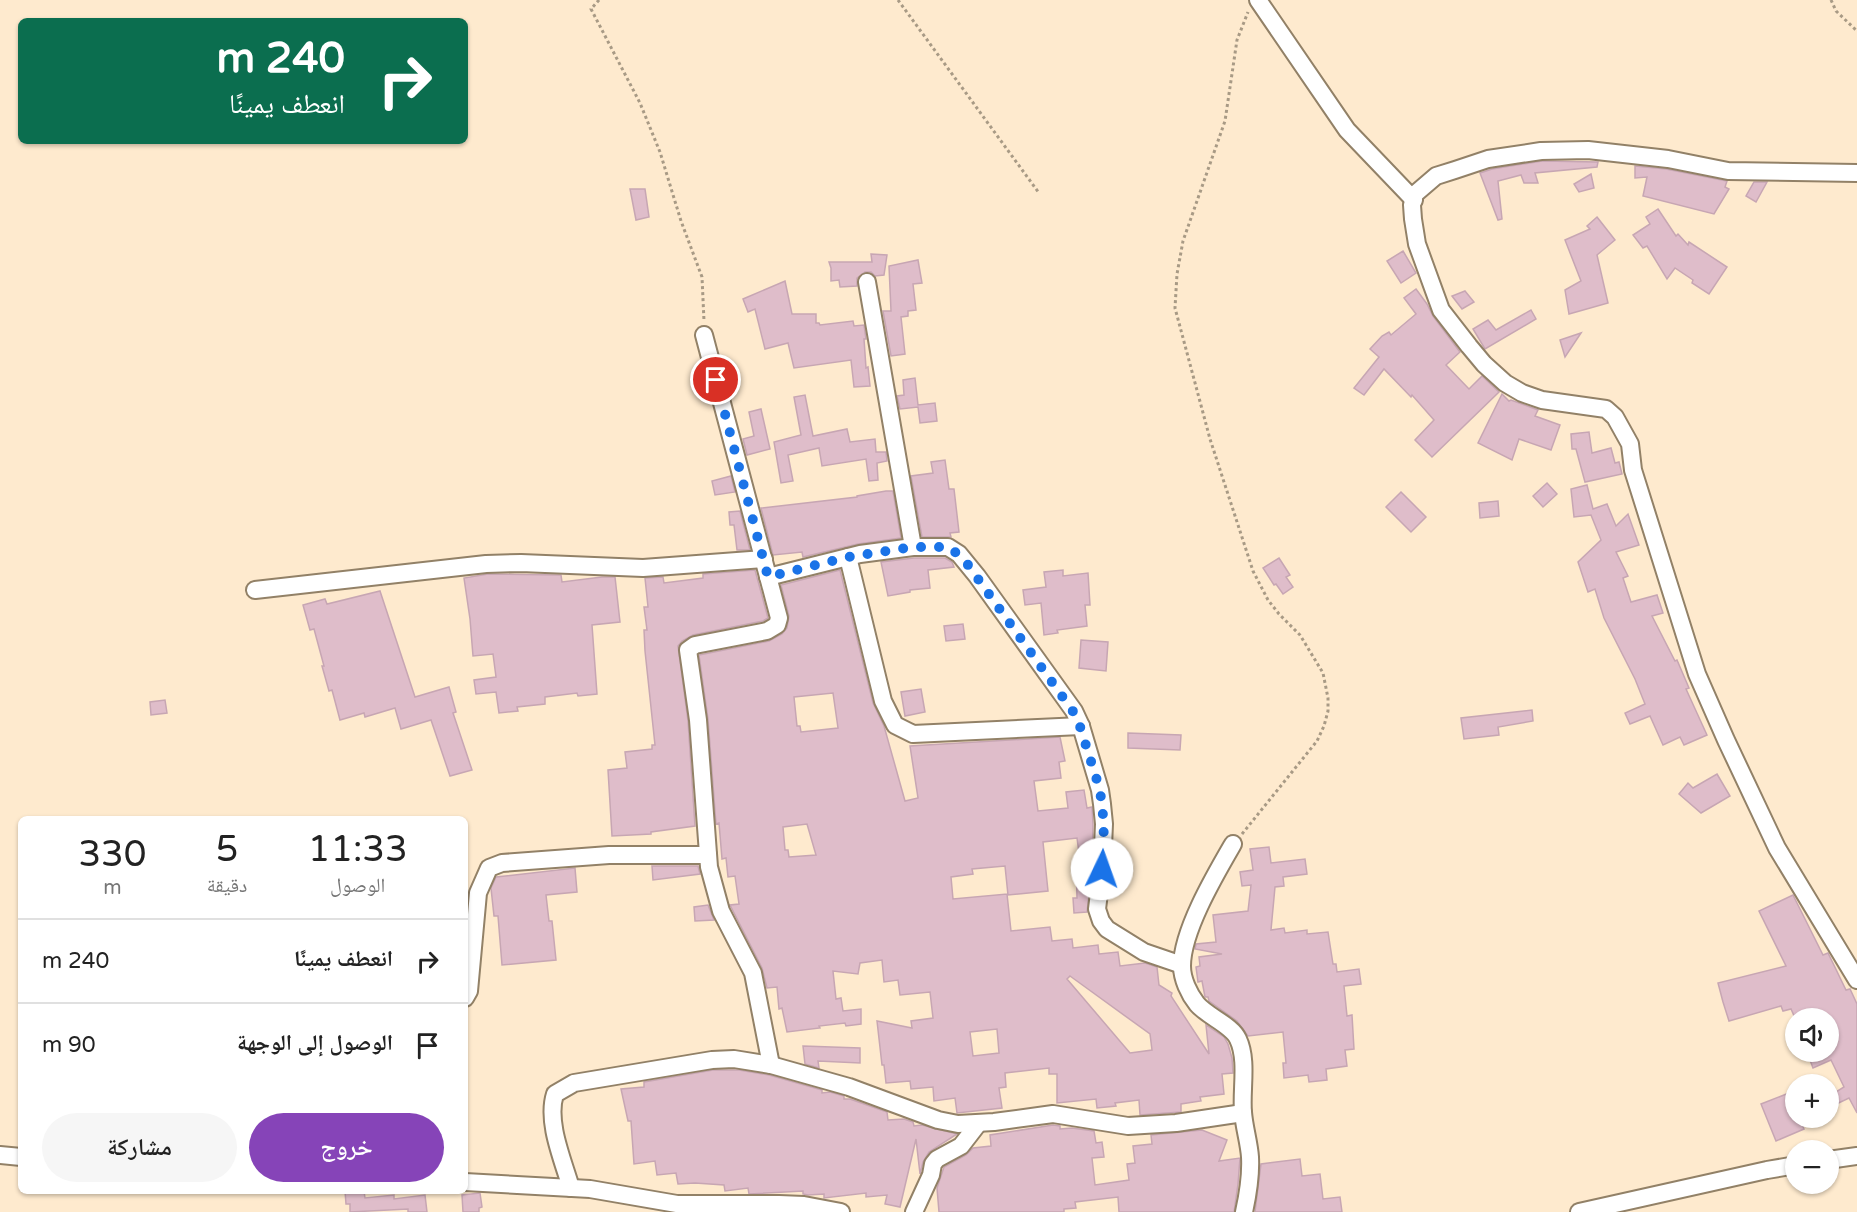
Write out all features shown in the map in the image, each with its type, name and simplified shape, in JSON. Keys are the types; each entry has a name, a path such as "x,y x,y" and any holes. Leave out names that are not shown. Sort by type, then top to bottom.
{"street":[{"path":"1255,3 1347,130 1414,200"},
{"path":"1857,172 1728,171 1668,159 1588,150 1519,153 1488,159 1436,176 1415,194 1413,230 1441,310 1484,364 1505,383 1522,393 1542,400 1606,409 1615,417 1623,430 1630,444 1633,470 1697,674 1777,848 1857,980"},
{"path":"867,282 913,547"},
{"path":"704,335 779,618 773,628 767,631 695,645 688,650 698,720 708,855 715,894 721,912 753,973 771,1065"},
{"path":"768,577 848,557 913,547 948,547 960,554 1065,699 1081,726 1100,790 1104,824 1102,869 1097,899 1098,915 1107,929 1144,952 1182,965"},
{"path":"848,557 883,701 896,725 913,734 1081,726"},
{"path":"255,590 486,564 643,567 764,559"},
{"path":"1233,844 1216,873 1184,944 1182,965 1187,986 1196,1002 1208,1015 1238,1037 1243,1062 1243,1113 1250,1169 1244,1212"},
{"path":"468,993 478,893 489,868 502,863 577,857 708,855"},
{"path":"571,1188 556,1133 552,1104 555,1094 566,1087 585,1081 712,1060 734,1059 771,1065 873,1095 938,1120 958,1124 978,1124 1053,1114 1128,1126 1176,1123 1243,1113"},
{"path":"914,1212 931,1175 933,1164 937,1159 961,1146 978,1124"},
{"path":"0,1155 18,1157"},
{"path":"1839,1158 1857,1156"},
{"path":"1579,1212 1785,1167"},
{"path":"468,1182 571,1188 677,1204 804,1205 841,1212"}],"path":[{"path":"599,0 591,9 640,103 660,152 681,221 702,277 704,335"},
{"path":"898,0 1039,193"},
{"path":"1831,0 1836,11 1857,31"},
{"path":"1233,844 1317,741 1324,726 1328,698 1323,673 1310,649 1268,600 1253,572 1210,439 1175,308 1177,274 1183,241 1226,120 1238,40 1255,3"}],"building":[{"path":"1542,161 1598,162 1597,167 1535,173 1538,183 1524,183 1521,175 1498,181 1502,219 1498,220 1480,173"},
{"path":"1635,166 1666,169 1727,181 1725,187 1729,189 1714,214 1643,196 1647,177 1635,178"},
{"path":"1591,174 1594,188 1579,192 1574,184"},
{"path":"1754,182 1767,182 1756,202 1746,196"},
{"path":"630,189 645,189 649,217 636,220"},
{"path":"1658,209 1676,236 1678,234 1688,245 1689,242 1727,267 1709,294 1675,268 1667,279 1647,246 1643,248 1633,235 1650,224 1646,217"},
{"path":"1597,217 1615,240 1597,255 1608,303 1569,314 1565,290 1581,281 1565,240 1590,229 1587,226"},
{"path":"1403,251 1416,273 1401,283 1387,261"},
{"path":"871,254 887,255 884,275 875,276 871,272 865,272 857,278 857,286 840,287 839,280 831,281 829,262 872,262"},
{"path":"918,260 922,283 913,284 916,310 908,311 908,316 901,317 905,354 891,356 883,311 891,311 889,266"},
{"path":"785,281 792,314 816,314 816,323 820,325 853,321 854,326 864,325 866,368 868,367 870,386 854,387 851,360 794,368 788,343 765,349 755,309 748,312 743,299"},
{"path":"1416,289 1460,352 1446,365 1469,389 1482,376 1499,392 1432,457 1415,440 1434,420 1384,369 1364,395 1354,388 1379,357 1370,349 1382,336 1389,332 1391,335 1416,314 1404,298"},
{"path":"1465,291 1474,302 1462,309 1452,296"},
{"path":"1531,310 1536,319 1485,349 1473,329 1488,320 1496,330"},
{"path":"1581,333 1565,357 1560,340"},
{"path":"915,378 918,405 935,403 937,421 920,423 918,407 900,409 897,396 904,395 903,380"},
{"path":"1502,394 1509,401 1538,410 1535,416 1560,425 1551,450 1519,439 1512,460 1478,443"},
{"path":"805,395 813,436 847,429 850,442 875,439 876,452 886,452 887,461 877,463 878,480 869,481 866,459 822,466 819,448 788,455 793,481 781,483 774,442 801,435 794,397"},
{"path":"761,409 770,449 747,455 743,439 754,436 749,412"},
{"path":"1589,432 1592,453 1611,448 1615,463 1619,462 1622,474 1585,482 1576,449 1572,449 1571,434"},
{"path":"945,460 949,489 954,489 959,532 950,533 951,537 922,537 911,476 933,473 931,462"},
{"path":"731,476 735,492 715,495 712,481"},
{"path":"1547,483 1557,494 1543,507 1533,496"},
{"path":"1587,485 1593,509 1607,504 1616,526 1628,514 1639,545 1616,552 1628,576 1623,578 1631,602 1657,595 1663,613 1652,616 1675,661 1677,660 1689,688 1686,689 1707,735 1684,745 1680,737 1663,745 1650,716 1630,724 1625,713 1645,704 1604,618 1595,589 1588,592 1578,562 1601,540 1591,515 1574,517 1571,489"},
{"path":"893,491 901,538 858,544 803,557 802,552 773,555 761,508 857,497"},
{"path":"1401,492 1426,517 1411,532 1386,507"},
{"path":"1498,501 1499,516 1480,518 1479,503"},
{"path":"740,511 750,550 737,550 734,525 730,525 729,512"},
{"path":"914,558 945,558 952,562 954,567 928,570 930,588 888,596 881,562"},
{"path":"1279,558 1290,575 1286,577 1293,587 1283,594 1263,568"},
{"path":"755,570 768,618 763,621 693,635 678,646 688,721 695,826 651,832 651,834 612,836 608,770 627,768 625,752 652,749 652,745 655,745 645,651 644,630 647,630 644,607 648,607 645,578 663,577 664,583 703,578 703,574"},
{"path":"840,570 873,703 884,726 905,801 918,798 910,746 1060,737 1065,761 1059,762 1061,778 1034,781 1038,811 1068,808 1066,792 1084,790 1087,808 1092,807 1093,824 1092,868 1087,912 1074,913 1073,898 1077,898 1076,862 1080,861 1077,838 1043,842 1048,891 1008,895 1005,866 972,869 973,874 951,877 953,899 1007,894 1011,931 1050,927 1052,941 1072,939 1073,948 1098,945 1099,954 1118,952 1120,966 1145,963 1157,967 1159,985 1172,993 1171,996 1209,1054 1206,1025 1224,1037 1228,1044 1233,1073 1222,1074 1224,1094 1200,1097 1201,1101 1181,1104 1181,1112 1140,1115 1139,1100 1097,1108 1096,1099 1057,1103 1057,1074 1049,1074 1049,1068 1005,1073 1006,1087 999,1088 1002,1108 957,1113 955,1098 934,1101 933,1087 911,1089 910,1081 886,1083 877,1021 912,1028 911,1021 933,1018 930,992 900,995 898,980 884,982 882,960 860,963 858,974 833,971 836,999 841,998 843,1011 861,1009 861,1024 846,1026 845,1023 787,1032 782,1008 779,1009 777,987 767,988 762,968 730,905 739,904 735,876 728,877 726,858 722,859 719,823 716,824 708,719 699,655 769,641 782,634 787,628 789,616 781,585","holes":["833,693 838,728 801,732 800,726 797,726 794,697","807,824 816,855 789,857 788,850 785,850 783,827","1070,976 1150,1034 1152,1050 1130,1053 1067,979","997,1029 999,1053 973,1056 970,1032"]},
{"path":"1063,570 1063,576 1088,573 1090,605 1085,605 1087,626 1057,630 1058,633 1044,635 1041,603 1025,605 1023,590 1046,587 1044,572"},
{"path":"488,574 561,575 562,582 615,577 620,622 592,625 597,694 578,696 577,693 545,697 545,704 517,707 518,711 499,713 496,692 476,694 474,680 496,677 493,654 473,656 464,578"},
{"path":"380,591 415,697 449,687 456,712 453,713 472,770 450,776 431,720 401,729 395,708 365,717 364,713 340,720 332,690 329,691 314,629 310,630 303,605 325,599 327,604"},
{"path":"963,624 965,639 946,641 944,626"},
{"path":"1081,640 1108,642 1106,671 1079,668"},
{"path":"921,689 925,712 905,716 901,692"},
{"path":"165,700 167,713 151,715 150,702"},
{"path":"1532,710 1533,721 1498,727 1499,735 1464,739 1461,718"},
{"path":"1128,733 1181,735 1180,750 1128,748"},
{"path":"1717,774 1730,796 1701,813 1679,794 1688,783 1693,788"},
{"path":"1269,847 1271,863 1305,859 1307,874 1283,877 1284,886 1275,887 1271,930 1284,928 1285,933 1307,930 1307,934 1328,932 1333,964 1336,964 1337,972 1359,969 1361,984 1344,986 1347,1016 1352,1015 1354,1049 1345,1050 1347,1066 1326,1069 1327,1080 1309,1082 1308,1075 1284,1078 1283,1063 1286,1063 1283,1032 1248,1036 1237,1021 1205,997 1202,981 1198,982 1196,967 1200,966 1199,957 1222,954 1195,949 1196,944 1216,942 1213,915 1248,911 1251,885 1242,886 1240,872 1253,870 1250,849"},
{"path":"652,866 698,866 700,874 653,880"},
{"path":"575,868 577,892 546,895 549,921 552,921 556,960 502,965 498,916 494,916 491,888 496,877"},
{"path":"1793,895 1823,955 1828,953 1846,990 1850,989 1857,1004 1857,1113 1849,1098 1839,1103 1839,1090 1844,1087 1832,1062 1839,1062 1839,1008 1785,1008 1783,1011 1781,1006 1729,1021 1718,983 1786,966 1759,911"},
{"path":"708,905 714,920 695,921 694,907"},
{"path":"803,1046 860,1048 860,1063 818,1061 819,1068 805,1064"},
{"path":"1811,1062 1826,1062 1813,1068"},
{"path":"713,1070 739,1070 769,1075 822,1090 822,1093 830,1092 844,1096 844,1099 887,1112 888,1120 904,1119 913,1122 914,1126 922,1125 957,1134 929,1152 920,1174 916,1139 900,1207 885,1204 887,1195 866,1197 866,1193 824,1198 824,1194 808,1195 803,1194 803,1191 749,1194 748,1188 725,1191 724,1185 678,1184 676,1173 657,1175 655,1161 634,1164 631,1121 628,1121 621,1089 644,1087 644,1082"},
{"path":"1785,1095 1785,1128 1804,1129 1776,1141 1761,1104"},
{"path":"1053,1125 1060,1126 1060,1129 1094,1131 1096,1143 1102,1142 1104,1157 1092,1158 1095,1185 1129,1180 1127,1164 1135,1163 1133,1146 1152,1144 1151,1135 1202,1130 1227,1140 1219,1161 1240,1158 1234,1212 1119,1212 1118,1197 1075,1202 1076,1208 1064,1209 1064,1212 939,1212 937,1188 944,1167 966,1155 973,1148 991,1146 990,1135"},
{"path":"1300,1159 1302,1176 1320,1174 1323,1199 1340,1197 1342,1212 1255,1212 1261,1164"},
{"path":"480,1193 482,1207 479,1208 479,1212 463,1212 462,1195"},
{"path":"345,1194 364,1194 365,1198 394,1195 394,1199 425,1195 427,1212 408,1212 408,1209 350,1212 350,1204 346,1204"}],"route":[{"path":"716,380 768,577 848,557 913,547 948,547 960,554 1077,717 1100,790 1104,824 1102,869"}]}
